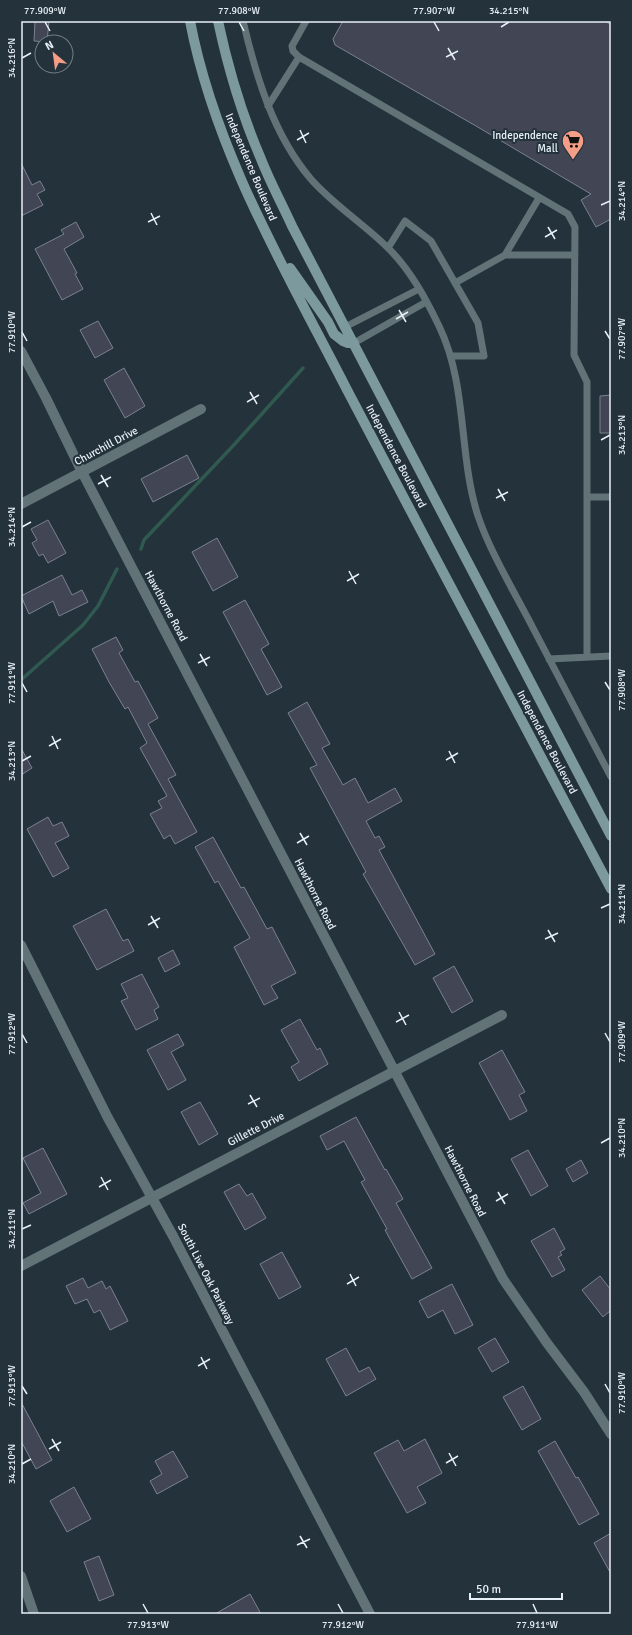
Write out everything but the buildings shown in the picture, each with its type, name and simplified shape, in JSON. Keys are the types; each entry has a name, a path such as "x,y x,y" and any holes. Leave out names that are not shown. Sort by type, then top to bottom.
{"main road":[{"name":"Independence Boulevard","path":"190,21 217,117 234,162 267,235 377,448 611,889"},
{"name":"Independence Boulevard","path":"218,21 234,83 261,159 292,226 611,836"},
{"path":"267,235 328,322 334,334 343,342 354,343"}],"street":[{"name":"Hawthorne Road","path":"21,351 82,472 503,1279 547,1343 584,1392 611,1434"},
{"name":"Churchill Drive","path":"21,504 202,409"},
{"name":"South Live Oak Parkway","path":"21,945 108,1118 152,1197 370,1614"},
{"name":"Gillette Drive","path":"21,1266 502,1015"},
{"path":"21,1576 34,1614"}],"lane":[{"path":"243,21 249,50 268,106 290,149 311,179 388,248 403,265 419,289 439,325 451,356 460,395 472,494 479,518 503,570 611,777"},
{"path":"306,21 292,46 293,51 299,57 568,214 575,227 574,355 587,382 587,657"},
{"path":"268,106 299,57"},
{"path":"455,284 505,254 539,198"},
{"path":"388,248 405,221 431,241 478,323 484,356 451,356"},
{"path":"505,254 575,255"},
{"path":"345,328 419,289"},
{"path":"354,343 426,302"},
{"path":"588,497 611,497"},
{"path":"549,659 611,656"}],"waterway":[{"path":"141,549 144,540 232,447 303,368"},
{"path":"21,680 83,625 98,606 117,569"}],"place":[{"name":"Independence Mall","path":"573,160"}]}
